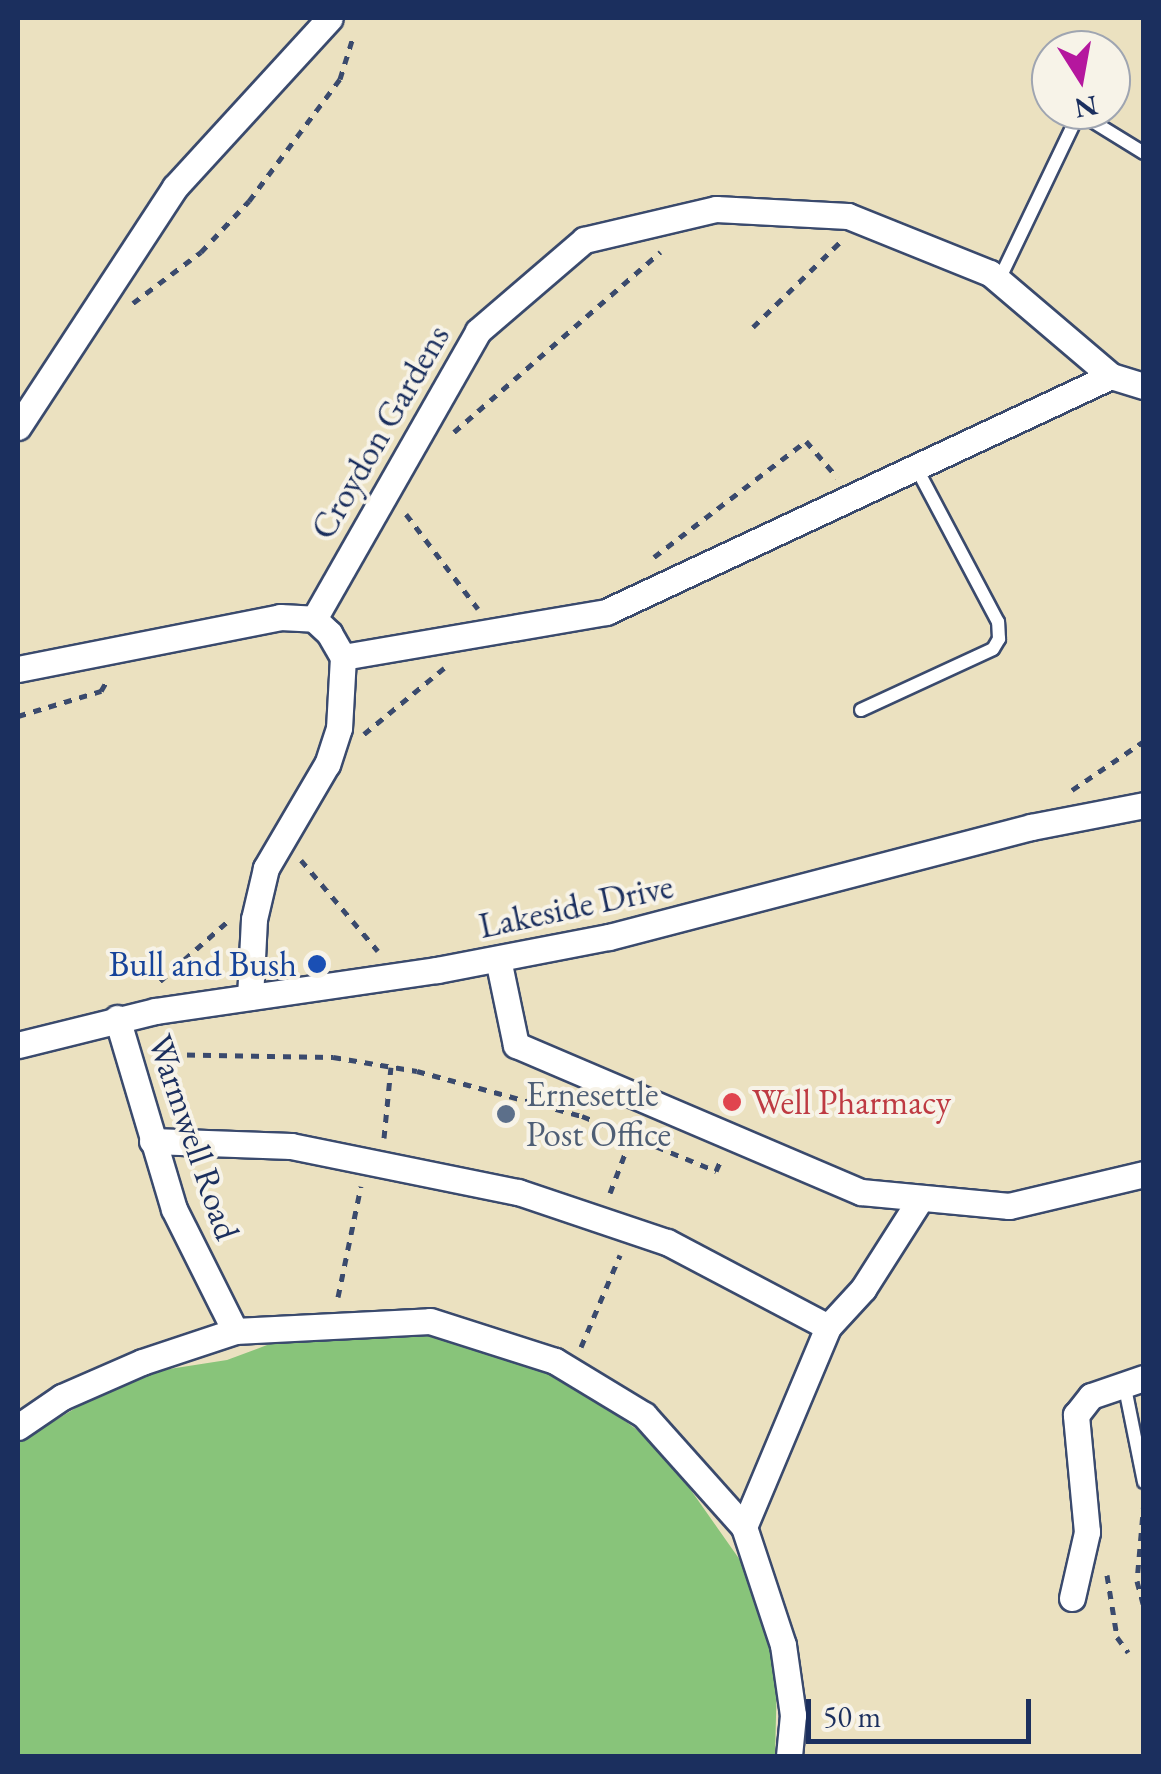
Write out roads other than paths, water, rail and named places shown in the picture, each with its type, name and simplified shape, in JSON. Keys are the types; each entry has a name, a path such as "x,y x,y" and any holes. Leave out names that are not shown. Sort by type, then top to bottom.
{"street":[{"path":"18,427 175,187 330,18"},
{"name":"Croydon Gardens","path":"314,619 478,331 584,240 716,209 861,222 999,280 1111,376 1144,386"},
{"path":"344,657 606,612 915,464 1111,376"},
{"path":"18,669 280,617 314,619 344,657 345,689 332,751 283,838 260,894 250,998"},
{"name":"Lakeside Drive","path":"18,1046 117,1018 400,976 694,918 1031,827 1144,805"},
{"path":"498,959 516,1045 861,1192 1009,1206 1144,1174"},
{"name":"Warmwell Road","path":"117,1018 174,1209 235,1331"},
{"path":"152,1141 291,1146 374,1159 600,1219 668,1242 828,1327"},
{"path":"744,1527 828,1327 863,1289 919,1200"},
{"path":"18,1427 110,1376 235,1331 430,1320 555,1361 644,1415 744,1527 783,1646 793,1715 789,1756"},
{"path":"1072,1598 1087,1532 1076,1415 1091,1396 1134,1381"}],"lane":[{"path":"999,280 1079,113 1142,150"},
{"path":"861,710 993,649 999,639 998,622 915,464"},
{"path":"1134,1381 1144,1482"}],"place":[{"name":"Bull and Bush","path":"317,964"},
{"name":"Well Pharmacy","path":"732,1102"},
{"name":"Ernesettle Post Office","path":"506,1114"}]}
